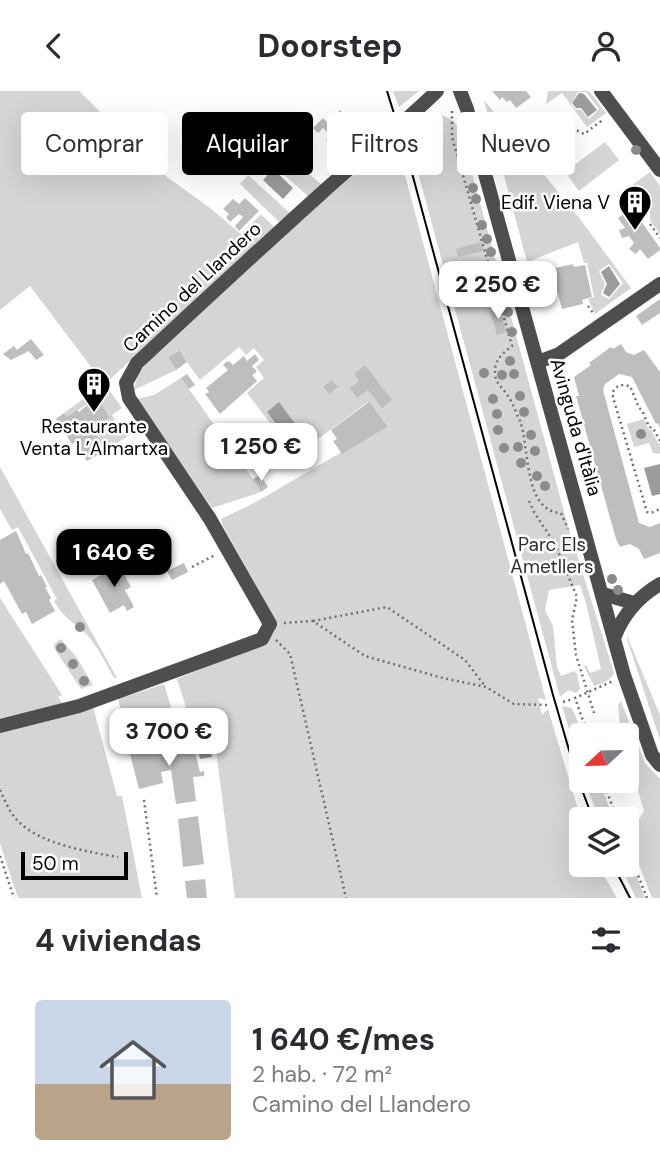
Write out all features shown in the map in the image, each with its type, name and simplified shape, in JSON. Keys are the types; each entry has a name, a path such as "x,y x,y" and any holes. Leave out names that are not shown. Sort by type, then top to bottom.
{"street":[{"name":"Camino del Llandero","path":"269,627 210,519 129,398 127,383 130,373 243,264 437,91"},
{"path":"601,91 660,170"},
{"name":"Avinguda d'Itàlia","path":"458,95 467,109 629,690 652,755 660,765"},
{"path":"538,362 559,354 660,284"},
{"path":"615,636 620,622 634,603 660,584"},
{"path":"603,594 634,603"},
{"path":"0,726 120,691 261,639 269,627"}],"path":[{"path":"458,95 452,113 452,137 512,346 498,359 496,381 508,395 520,423 530,479 537,498 551,513 561,513 568,530 573,529"},
{"path":"575,130 584,134 616,111"},
{"path":"650,224 660,238"},
{"path":"660,441 653,428 649,427 630,386 620,385 614,389 612,393 647,512 660,509"},
{"path":"529,501 555,544 577,597 572,620 576,655 594,713"},
{"path":"192,567 227,548"},
{"path":"346,898 289,654 269,627 387,607 465,660 485,687"},
{"path":"313,621 365,656 485,687 514,704 547,705"},
{"path":"563,702 618,678"},
{"path":"575,698 584,723"},
{"path":"0,790 19,822 34,833 74,848 118,857"},
{"path":"144,800 157,898"},
{"path":"0,856 14,898"},
{"path":"639,877 647,898"}],"green space":[{"path":"0,91 79,91 100,112 21,112 21,175 164,175 241,234 261,214 274,227 105,384 122,408 112,415 121,430 134,423 139,429 106,450 96,434 104,428 101,423 110,416 97,398 67,417 64,413 104,384 30,286 0,310"},
{"path":"393,91 419,91 399,107"},
{"path":"548,91 589,91 606,113 587,127 562,93 546,104","holes":["578,92 586,92 599,109 589,119 571,104"]},
{"path":"484,100 494,112 487,112"},
{"name":"Parc Els Ametllers","path":"443,116 454,121 457,126 457,175 472,175 568,526 614,673 608,680 594,686 584,666 586,665 590,673 601,669 580,585 549,590 545,610 553,626 557,667 561,676 574,671 580,689 576,693 568,690 560,697 419,175 443,175"},
{"path":"605,142 619,160 579,191 567,175 575,175 575,164"},
{"path":"650,172 660,186 660,234 650,220 650,212 642,210 627,189"},
{"path":"248,175 290,213 279,222 240,184"},
{"path":"284,175 310,175 321,184 308,196"},
{"path":"354,175 405,175 546,700 538,698 542,715 548,709 569,779 569,793 573,793 577,807 569,807 569,877 605,877 617,898 235,898 216,750 209,731 170,742 169,737 180,722 190,720 177,679 269,640 275,631 275,619 221,519 256,502 388,425 368,402 314,442 317,450 300,462 247,393 264,378 256,367 264,360 254,348 246,355 239,347 200,380 178,350 168,357 176,370 134,390 138,373 165,343 307,212"},
{"path":"504,175 545,175 631,288 595,314 588,299 594,297 587,263 584,263 578,242 527,262","holes":["609,264 623,283 609,299 601,295 605,284 599,271"]},
{"path":"181,378 261,492 212,508 137,399 154,395"},
{"path":"644,419 660,443 660,454 653,453 649,443 634,447 627,424"},
{"path":"0,467 117,678 114,678 88,636 58,607 54,601 57,599 18,527 12,530 0,509"},
{"path":"0,598 62,695 58,697 63,704 0,718"},
{"path":"627,636 660,715 660,740 627,639"},
{"path":"61,639 77,658 93,685 81,689 54,648 54,644"},
{"path":"164,684 175,720 161,739 130,747 118,699"},
{"path":"621,701 630,723 620,723 618,705"},
{"path":"562,706 572,708 578,723 569,723 569,729"},
{"path":"93,707 117,796 122,796 142,898 18,898 0,844 0,733"},
{"path":"639,748 645,763 660,779 660,898 652,898 639,865 639,819 644,811 639,793"},
{"path":"589,793 604,793 609,807 595,807"},
{"path":"626,877 637,877 645,898 636,898"}],"shaded area":[{"path":"579,93 584,94 597,110 588,117 581,108 576,108 572,103"},
{"path":"268,175 279,175 293,188 283,199 263,180"},
{"path":"609,266 620,284 609,297 603,293 607,284 601,272"},
{"path":"279,402 296,425 284,434 267,412"},
{"path":"660,464 660,494 652,496 644,468"},
{"path":"207,736 212,757 200,759 195,739"}],"building":[{"path":"492,91 526,91 531,97 516,108 510,100 507,102 502,97 500,100"},
{"path":"323,118 327,122 327,132 323,128 318,133 313,128"},
{"path":"245,198 259,211 239,231 235,226 243,217 239,214 230,222 226,217 229,214 223,209 233,199 239,204"},
{"name":"Edif. Viena V","path":"632,208 660,248 648,259 640,249 636,254 629,249 634,243 629,236 622,238 619,230 625,228 618,218"},
{"path":"481,242 483,251 458,257 456,249"},
{"path":"573,264 574,267 585,265 592,297 582,300 583,304 562,309 551,269"},
{"path":"660,299 660,313 642,325 636,316"},
{"path":"499,308 506,332 497,335 490,311"},
{"path":"31,339 44,355 36,360 29,351 11,360 3,354 14,346 17,350"},
{"path":"621,344 626,352 634,355 644,350 660,372 660,428 632,377 619,374 605,384 603,390 639,523 650,527 660,523 660,553 644,559 639,549 630,544 620,547 616,539 576,396 579,396 574,377 611,347 613,349"},
{"path":"179,350 187,362 176,370 168,357"},
{"path":"255,354 259,360 252,366 257,372 252,375 257,381 220,414 205,394 209,392 206,388 228,370 223,365 226,362 229,361 233,365 244,356 247,361"},
{"path":"365,365 392,400 382,408 368,390 357,398 350,388 359,381 354,374"},
{"path":"187,374 195,385 189,389 181,378"},
{"path":"332,380 338,387 329,394 323,387"},
{"path":"97,397 110,417 90,430 94,431 106,450 87,461 56,419 64,413 67,417 77,410 79,412"},
{"path":"369,402 388,426 342,454 333,441 337,439 331,430"},
{"path":"260,475 268,487 261,492 253,479"},
{"path":"16,531 26,554 28,553 47,587 51,598 49,600 55,611 32,624 26,612 22,614 4,581 0,584 0,540"},
{"path":"184,563 188,572 172,580 167,571"},
{"path":"119,565 131,587 125,590 134,607 127,611 124,605 110,613 92,580"},
{"path":"192,739 200,772 204,771 204,776 193,777 196,801 176,804 171,770 161,772 163,783 139,789 130,754"},
{"path":"198,816 204,864 183,867 178,819"},
{"path":"205,879 207,898 187,898 185,881"}],"tram line":[{"path":"387,91 409,162 553,695 588,807"},
{"path":"619,877 630,898"}],"place":[{"name":"Edif. Viena V","path":"635,232"},
{"name":"Restaurante Venta L’Almartxa","path":"94,414"}]}
